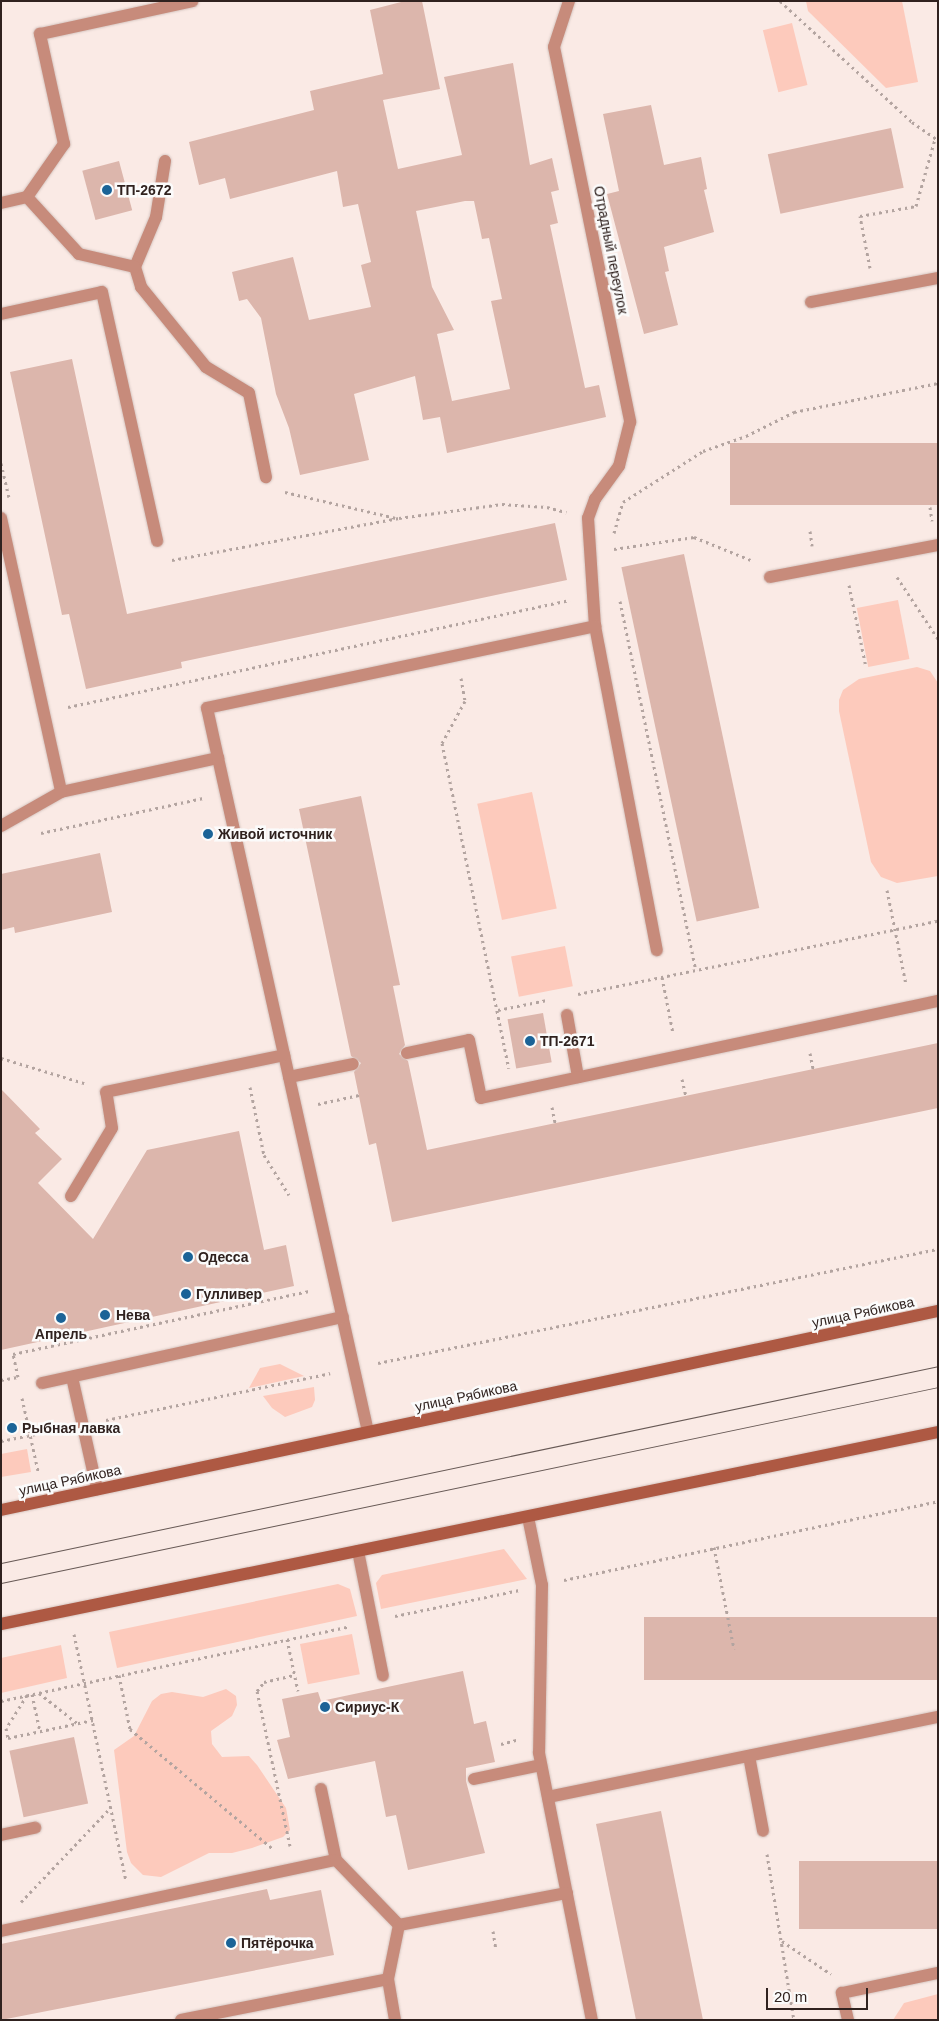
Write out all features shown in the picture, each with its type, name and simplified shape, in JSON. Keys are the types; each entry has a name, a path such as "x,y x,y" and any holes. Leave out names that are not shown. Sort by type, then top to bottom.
{"main road":[{"name":"улица Рябикова","path":"1,1510 938,1311"},
{"path":"1,1624 938,1432"}],"street":[{"path":"1,203 27,197 64,144 40,34 192,1"},
{"name":"Отрадный переулок","path":"569,1 554,47 630,422 619,466 595,499 588,518"},
{"path":"165,161 156,217 135,267 141,287 206,368 249,393 266,477"},
{"path":"27,197 79,254 135,267"},
{"path":"811,302 938,278"},
{"path":"1,314 102,292 157,541"},
{"path":"1,518 61,792"},
{"path":"588,518 595,626 658,950"},
{"path":"770,577 938,545"},
{"path":"368,1432 207,708 595,626"},
{"path":"1,826 61,792 218,758"},
{"path":"407,1053 469,1040 481,1098 938,1001"},
{"path":"566,1015 578,1077"},
{"path":"71,1196 112,1128 106,1092 284,1055"},
{"path":"289,1078 353,1064"},
{"path":"42,1383 343,1317"},
{"path":"72,1376 97,1489"},
{"path":"528,1517 542,1585 541,1765 592,2020"},
{"path":"358,1552 384,1676"},
{"path":"548,1797 938,1717"},
{"path":"749,1756 764,1831"},
{"path":"474,1779 541,1765"},
{"path":"321,1788 336,1860 399,1925"},
{"path":"1,1835 36,1828"},
{"path":"1,1931 336,1860"},
{"path":"399,1925 567,1893"},
{"path":"395,2020 388,1979 399,1925"},
{"path":"848,2020 842,1993 938,1973"},
{"path":"181,2020 388,1979"}],"path":[{"path":"780,1 912,122 936,140 916,206 860,216 875,290"},
{"path":"757,559 748,561 694,537 609,550 623,502 703,451 746,436 794,412 938,383"},
{"path":"1,463 10,501"},
{"path":"266,477 280,490 399,518"},
{"path":"157,541 162,562 399,518 502,504 547,507 588,518"},
{"path":"930,507 933,525"},
{"path":"924,526 938,524"},
{"path":"810,532 812,548"},
{"path":"803,550 840,543 866,667"},
{"path":"883,555 938,639"},
{"path":"64,708 593,595"},
{"path":"619,599 696,970"},
{"path":"465,701 442,743 514,1091"},
{"path":"30,835 226,793"},
{"path":"887,890 911,1006"},
{"path":"576,994 938,921"},
{"path":"662,977 678,1056"},
{"path":"498,1010 556,998"},
{"path":"1,1058 106,1092"},
{"path":"245,1063 264,1155 290,1196"},
{"path":"312,1105 359,1095"},
{"path":"1,1441 938,1248"},
{"path":"308,1282 317,1323"},
{"path":"19,1382 13,1354 310,1291"},
{"path":"1,1380 18,1377"},
{"path":"20,1388 38,1471"},
{"path":"1,1701 714,1547 938,1501"},
{"path":"714,1547 734,1649"},
{"path":"74,1634 131,1903"},
{"path":"287,1639 298,1691"},
{"path":"119,1675 130,1729 295,1868"},
{"path":"294,1675 264,1682 257,1691 295,1868"},
{"path":"38,1692 77,1724"},
{"path":"32,1694 40,1731"},
{"path":"27,1695 6,1728 8,1738 92,1720"},
{"path":"15,1908 111,1807"},
{"path":"764,1831 794,2020"}],"shaded area":[{"path":"806,1 902,1 918,82 886,88 808,11"},
{"path":"792,23 807,85 778,92 763,30"},
{"path":"898,600 909,659 868,667 857,608"},
{"path":"917,667 930,671 938,683 938,876 897,883 881,877 871,862 839,711 839,700 843,690 859,679"},
{"path":"532,792 557,908 502,920 477,804"},
{"path":"565,946 573,986 519,997 511,956"},
{"path":"280,1364 304,1376 249,1388 260,1368"},
{"path":"314,1387 315,1400 312,1407 285,1417 272,1408 263,1396"},
{"path":"27,1449 31,1472 1,1477 1,1454"},
{"path":"504,1549 527,1579 381,1609 376,1583 382,1575"},
{"path":"338,1584 350,1589 357,1616 117,1668 109,1632"},
{"path":"352,1634 360,1674 308,1684 300,1644"},
{"path":"61,1645 67,1678 1,1693 1,1658"},
{"path":"226,1689 236,1696 237,1705 232,1716 211,1731 212,1744 222,1757 249,1756 286,1808 290,1830 283,1837 252,1848 232,1853 209,1853 161,1877 143,1875 131,1863 127,1852 114,1750 134,1736 152,1701 161,1694 172,1692 203,1697"},
{"path":"938,1994 938,2020 893,2020 904,2003"}],"building":[{"path":"405,1 422,1 440,89 383,100 398,169 462,155 444,77 513,63 530,165 552,158 559,190 551,192 558,223 550,225 585,388 599,385 606,417 447,453 440,417 423,420 415,376 354,394 369,460 300,475 289,428 276,394 261,318 247,299 239,301 232,272 293,257 309,320 371,307 361,265 371,262 358,204 343,207 337,171 230,199 225,178 199,185 189,142 314,110 310,91 383,74 370,10","holes":["465,201 474,201 482,239 489,238 502,299 491,301 510,389 452,401 437,334 454,330 432,287 416,211"]},
{"path":"651,105 664,165 701,157 707,189 704,190 714,232 664,247 669,271 665,272 678,325 644,334 607,194 619,191 603,114"},
{"path":"891,128 904,188 780,214 768,154"},
{"name":"ТП-2672","path":"119,161 132,210 95,220 82,171"},
{"path":"72,359 127,614 555,523 567,580 181,662 182,668 86,689 69,614 62,615 10,372"},
{"path":"730,443 938,443 938,505 730,505"},
{"path":"684,554 759,908 697,921 621,567"},
{"path":"361,796 400,985 393,986 405,1045 399,1054 408,1061 427,1150 938,1043 938,1108 392,1222 376,1143 369,1145 354,1072 361,1063 351,1056 299,809"},
{"path":"100,853 112,912 15,933 14,927 1,930 1,874"},
{"name":"ТП-2671","path":"543,1013 552,1062 516,1068 508,1019"},
{"path":"1,1089 40,1129 35,1133 62,1159 38,1183 93,1239 147,1150 239,1131 264,1250 286,1245 294,1286 1,1350"},
{"path":"644,1617 938,1617 938,1680 644,1680"},
{"path":"463,1671 474,1724 486,1721 495,1762 466,1768 466,1781 485,1853 408,1870 396,1815 386,1817 375,1761 288,1779 277,1740 290,1737 282,1699 318,1692 321,1701"},
{"path":"74,1737 88,1804 24,1817 9,1751"},
{"path":"661,1811 703,2020 636,2020 609,1889 596,1824"},
{"path":"799,1861 938,1861 938,1929 799,1929"},
{"path":"267,1889 270,1900 321,1890 334,1955 1,2020 1,1944"}],"tram line":[{"path":"1,1563 938,1366"},
{"path":"1,1583 938,1387"}],"place":[{"name":"ТП-2672","path":"107,190"},
{"name":"Живой источник","path":"208,834"},
{"name":"ТП-2671","path":"530,1041"},
{"name":"Одесса","path":"188,1257"},
{"name":"Гулливер","path":"186,1294"},
{"name":"Нева","path":"105,1315"},
{"name":"Апрель","path":"61,1318"},
{"name":"Рыбная лавка","path":"12,1428"},
{"name":"Сириус-К","path":"325,1707"},
{"name":"Пятёрочка","path":"231,1943"}]}
